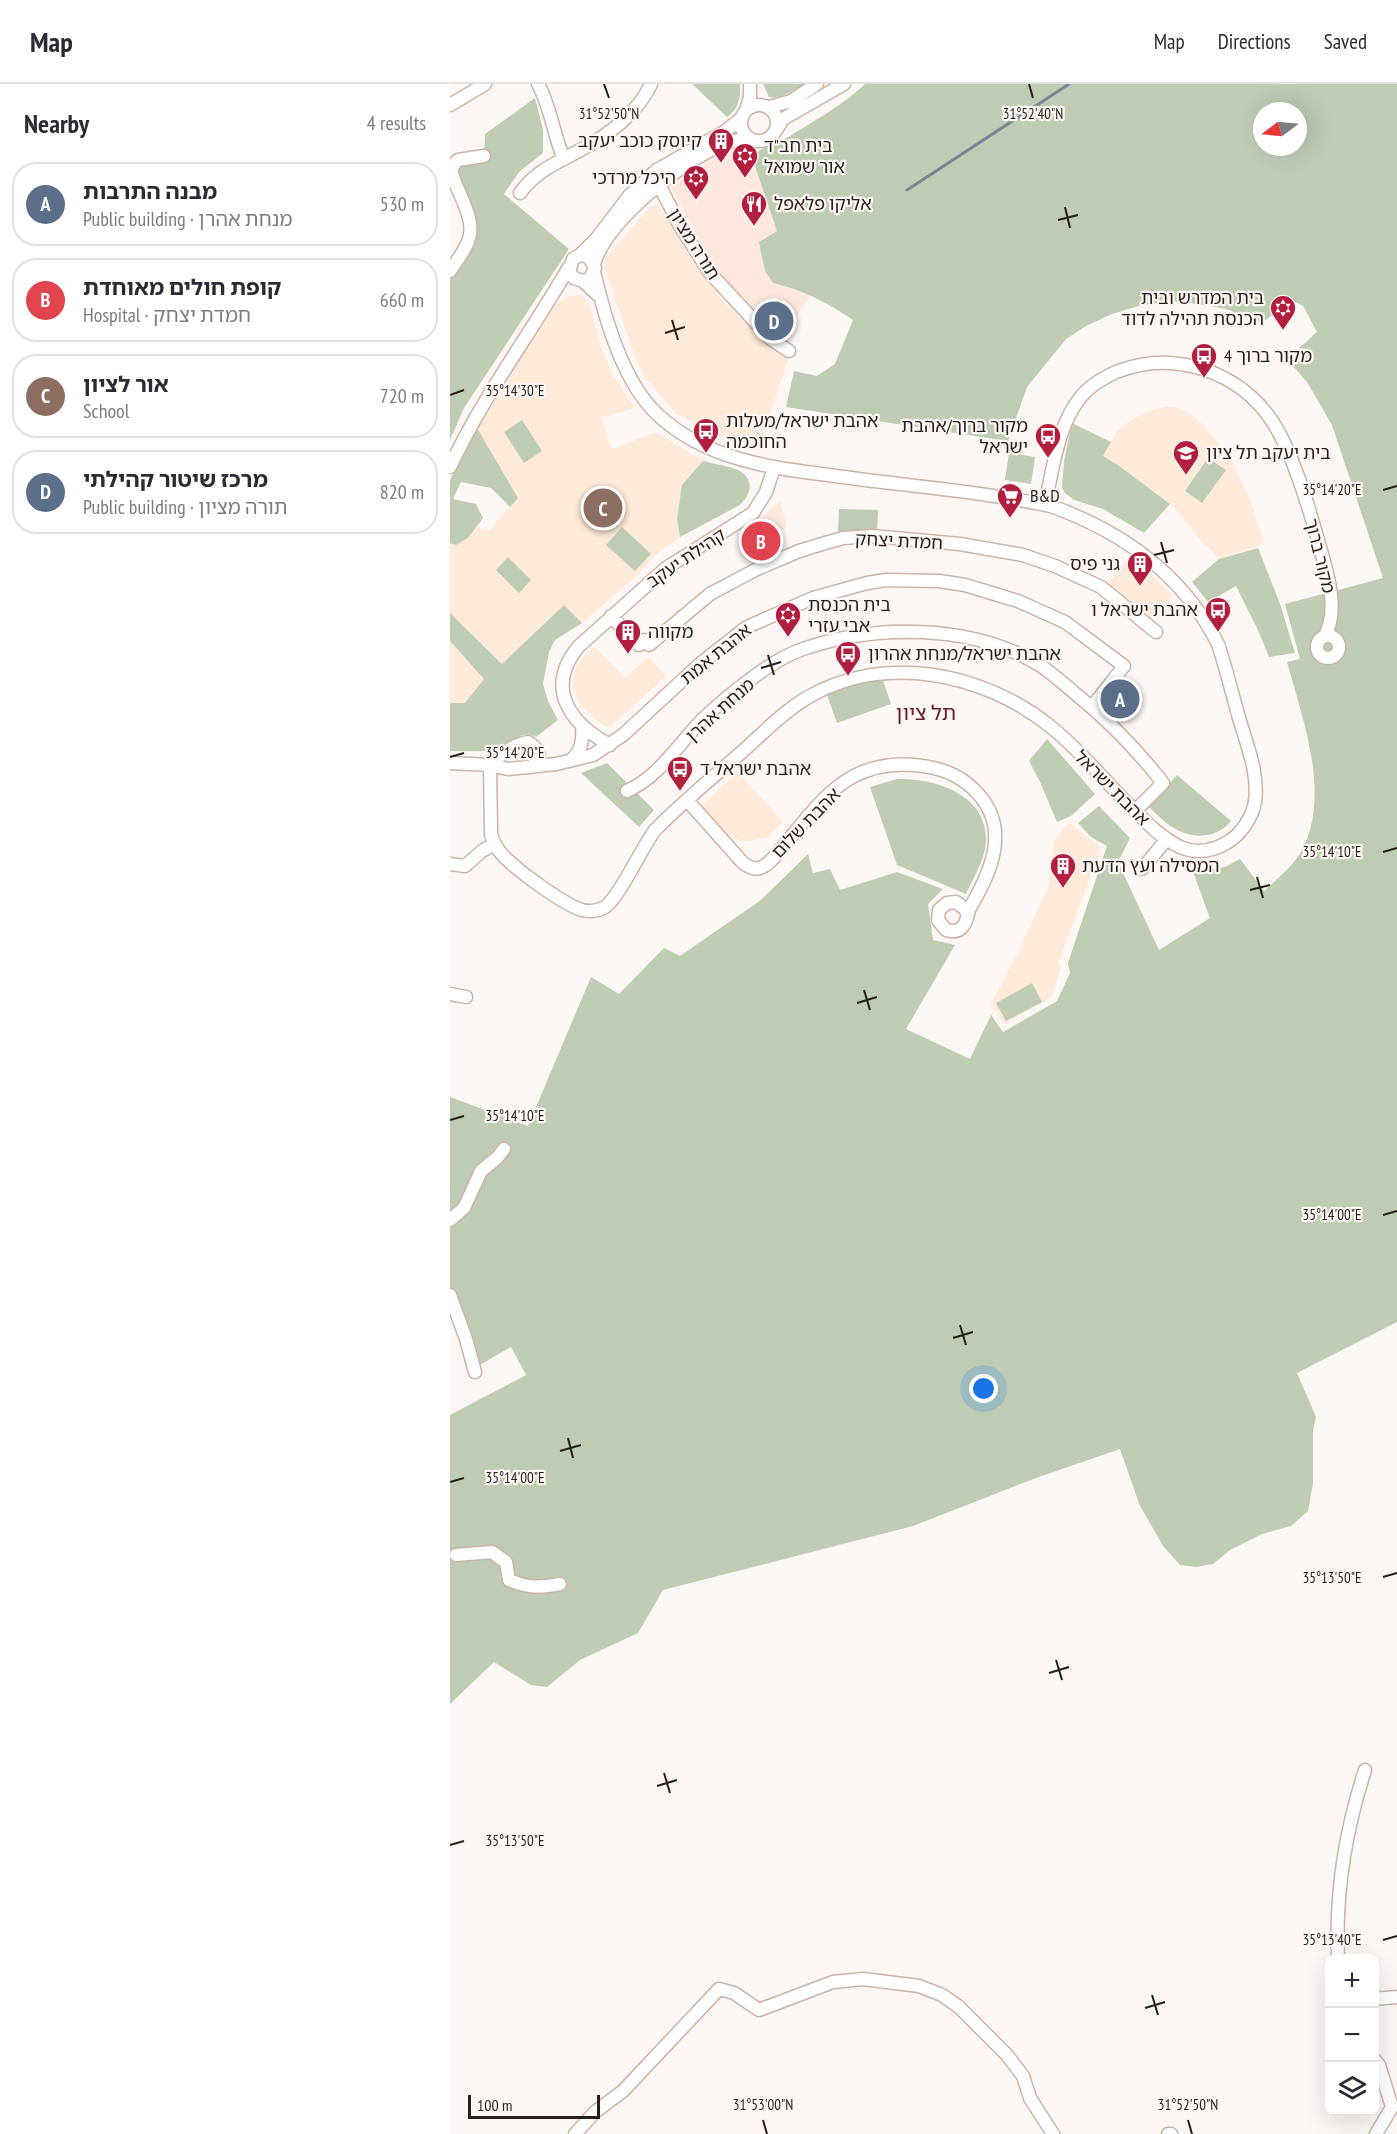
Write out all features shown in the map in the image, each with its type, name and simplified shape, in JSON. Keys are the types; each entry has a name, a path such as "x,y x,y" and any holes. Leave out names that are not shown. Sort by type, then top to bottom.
{"street":[{"path":"450,105 485,84"},
{"path":"538,84 547,102 556,141 564,159"},
{"path":"520,194 532,179 598,140 619,123 638,105 651,84"},
{"path":"751,84 777,118 777,129"},
{"path":"751,84 742,128 751,139"},
{"path":"450,467 489,394 553,295 573,259 597,238 629,196 653,173 669,162 733,126 751,106 766,106 791,100 817,84"},
{"path":"553,295 565,285 590,279 602,246 639,202 659,185 713,149 731,141 766,140 774,134 782,120 844,84"},
{"path":"450,271 466,248 471,231 470,219 451,168 458,160 484,156"},
{"name":"תורה מציון","path":"653,173 700,259 723,288 771,339 789,351"},
{"path":"580,255 589,257 594,268"},
{"path":"569,267 572,276 581,281 603,302"},
{"name":"אהבת ישראל","path":"495,844 507,860 548,890 581,910 594,911 605,907 611,902 649,838 664,820 772,723 804,699 834,685 872,674 906,673 949,677 985,689 1019,705 1052,728 1157,833 1182,848 1193,851 1213,849 1233,839 1243,829 1254,809 1253,772 1218,644 1196,609 1155,563 1125,541 1094,523 1045,505 774,468 709,449 657,415 633,384 623,363 594,268"},
{"name":"מקור ברוך","path":"1045,505 1067,417 1081,396 1092,386 1122,370 1158,363 1196,367 1224,377 1241,387 1259,404 1281,438 1306,502 1322,553 1332,602 1330,638"},
{"name":"קהילת יעקב","path":"582,725 566,702 562,675 570,656 666,568 753,513 761,503 774,468"},
{"name":"חמדת יצחק","path":"611,616 639,645 644,640 649,645 710,594 757,569 822,544 843,538 872,536 960,544 1034,558 1101,587 1156,632"},
{"name":"אהבת אמת","path":"450,763 490,765 508,769 570,761 593,755 610,745 700,664 747,627 813,598 867,583 896,580 939,581 965,585 1018,601 1065,622 1124,666 1092,707"},
{"name":"מנחת אהרן","path":"627,791 649,777 702,720 733,692 774,665 802,649 826,641 856,635 903,632 955,636 985,642 1037,664 1059,679 1092,707 1146,762 1163,783 1135,811"},
{"path":"582,725 595,737 610,745"},
{"path":"570,761 581,749 582,725"},
{"path":"450,864 465,866 482,851 495,844 490,824 490,765 505,751 517,744 528,742 536,747 539,756 538,761 531,767"},
{"name":"אהבת שלום","path":"687,800 743,862 753,868 758,868 771,860 824,799 854,777 890,765 907,764 936,768 954,775 979,794 992,817 995,830 994,855 977,896 964,909"},
{"path":"1142,869 1167,839"},
{"path":"450,994 466,997"},
{"path":"450,1220 464,1208 481,1171 504,1149"},
{"path":"450,1295 475,1372"},
{"path":"456,1555 492,1552 506,1562 509,1580 524,1587 560,1584"},
{"path":"1338,1954 1341,1871 1352,1812 1365,1770"},
{"path":"575,2134 595,2112 623,2091 719,1989 734,1994 759,2010 833,1982 863,1979 919,1986 942,1995 959,2007 1007,2055 1023,2076 1030,2098 1053,2134"},
{"path":"1379,1999 1397,1997"},
{"path":"1376,2062 1392,2106 1376,2134"}],"shaded area":[{"path":"731,148 747,157 777,156 810,250 810,297 795,318 780,331 753,311 718,273 670,186"},
{"path":"657,204 687,252 720,298 768,345 788,359 759,448 716,435 677,414 647,380 636,360 607,276 604,260 650,207"},
{"path":"582,295 589,303 603,353 613,375 635,408 602,418 611,450 656,432 703,461 682,485 677,519 680,537 656,554 634,578 582,623 564,605 503,664 450,613 450,543 456,545 468,538 476,528 489,530 518,498 477,428 557,303 567,297"},
{"name":"בית יעקב תל ציון","path":"1165,407 1178,408 1189,413 1202,424 1222,448 1234,465 1251,502 1264,544 1220,558 1201,541 1173,506 1103,456 1118,430 1146,412"},
{"path":"780,502 787,526 779,533 775,552 757,556 754,546 756,530 770,509"},
{"path":"1131,557 1173,596 1149,623 1107,584"},
{"path":"450,641 484,679 465,703 450,703"},
{"path":"594,646 625,678 648,657 666,676 610,727 603,725 589,714 578,701 573,686 576,666"},
{"path":"737,771 783,822 768,837 742,841 731,836 722,830 702,806"},
{"path":"1069,822 1101,848 1058,963 1061,968 1051,998 1004,1024 991,1004 1048,888 1054,841"}],"green space":[{"path":"692,84 740,84 736,107 727,117"},
{"path":"763,84 806,84 779,98 769,97"},
{"path":"865,84 1397,84 1397,1322 1297,1373 1316,1417 1313,1430 1313,1483 1308,1511 1291,1526 1262,1534 1230,1550 1213,1564 1196,1567 1180,1565 1163,1546 1140,1506 1120,1449 1036,1478 913,1526 663,1590 638,1633 580,1660 547,1687 531,1685 494,1662 450,1704 450,1415 526,1375 511,1347 478,1366 450,1312 450,1097 528,1126 591,977 619,994 664,948 680,956 761,900 808,854 813,873 830,869 840,890 897,872 943,889 928,904 933,940 955,945 906,1029 970,1059 991,1015 1003,1032 1057,1001 1070,973 1068,963 1107,846 1091,837 1078,823 1099,806 1130,838 1118,862 1159,950 1210,918 1193,872 1225,867 1240,859 1264,891 1292,865 1301,853 1311,825 1314,778 1306,730 1287,662 1300,659 1285,604 1383,578 1332,425 1307,382 1287,359 1317,332 1303,306 1291,300 1262,323 1229,310 1170,301 1139,306 1112,314 1086,326 1066,339 1027,387 1008,441 786,407 794,371 817,376 835,364 853,320 815,298 773,283 765,271 759,242 777,231 752,157 766,146 788,137 838,106"},
{"path":"535,98 543,130 543,153 519,172 504,194 569,249 464,408 450,440 450,280 471,251 477,226 458,170 463,163 484,162 485,134"},
{"path":"522,420 542,451 524,463 504,432"},
{"path":"1072,423 1111,442 1103,456 1170,504 1144,533 1103,509 1074,500 1065,493 1062,488 1064,461"},
{"path":"477,428 518,498 510,507 491,488 461,482 453,499 476,504 483,518 468,538 456,545 450,543 450,480"},
{"path":"1009,453 1035,457 1031,484 1005,480"},
{"path":"1208,458 1226,470 1202,503 1185,491"},
{"path":"703,461 740,471 748,479 750,489 746,498 738,506 680,537 677,519 682,485"},
{"path":"839,509 878,510 877,532 838,531"},
{"path":"622,527 651,554 635,571 606,545"},
{"path":"1258,548 1279,601 1295,653 1269,657 1236,586 1208,602 1192,582 1219,559"},
{"path":"508,557 531,580 519,593 496,570"},
{"path":"564,605 582,623 555,640 549,652 543,684 548,701 558,720 536,737 523,735 496,749 450,751 450,703 465,703 484,679 450,641 450,613 502,664"},
{"path":"881,675 891,704 837,723 827,695"},
{"path":"1047,739 1095,794 1071,816 1057,822 1029,761"},
{"path":"607,763 654,810 639,827 581,773"},
{"path":"1177,775 1231,821 1218,832 1202,836 1177,830 1163,820 1149,807"},
{"path":"897,779 911,779 940,785 966,799 976,809 983,822 986,844 966,894 897,865 870,787"},
{"path":"1032,983 1042,1002 1006,1021 996,1003"}],"waterway":[{"path":"907,190 1069,84"}],"place":[{"name":"קיוסק כוכב יעקב","path":"721,164"},
{"name":"בית חב\"ד אור שמואל","path":"745,179"},
{"name":"היכל מרדכי","path":"696,201"},
{"name":"אליקו פלאפל","path":"754,227"},
{"name":"מרכז שיטור קהילתי","path":"774,321"},
{"name":"בית המדרש ובית הכנסת תהילה לדוד","path":"1283,331"},
{"name":"מקור ברוך 4","path":"1204,379"},
{"name":"אהבת ישראל/מעלות החוכמה","path":"706,454"},
{"name":"מקור ברוך/אהבת ישראל","path":"1048,459"},
{"name":"בית יעקב תל ציון","path":"1186,476"},
{"name":"אור לציון","path":"603,508"},
{"name":"B&D","path":"1010,519"},
{"name":"קופת חולים מאוחדת","path":"761,541"},
{"name":"גני פיס","path":"1140,587"},
{"name":"אהבת ישראל ו","path":"1218,633"},
{"name":"בית הכנסת אבי עזרי","path":"788,638"},
{"name":"מקווה","path":"628,655"},
{"name":"אהבת ישראל/מנחת אהרון","path":"848,677"},
{"name":"מבנה התרבות","path":"1120,699"},
{"name":"אהבת ישראל ד","path":"680,792"},
{"name":"המסילה ועץ הדעת","path":"1063,889"}],"district":[{"name":"תל ציון","path":"926,713"}]}
